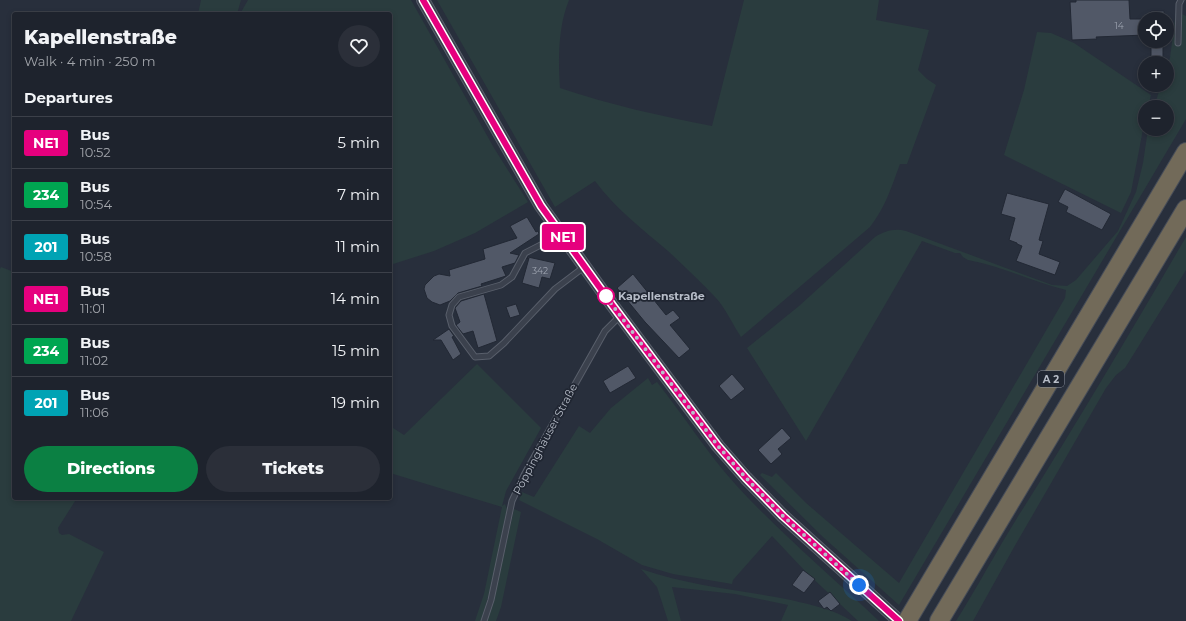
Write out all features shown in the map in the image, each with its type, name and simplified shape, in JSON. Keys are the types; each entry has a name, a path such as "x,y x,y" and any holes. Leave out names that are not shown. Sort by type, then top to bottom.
{"highway":[{"name":"A 2","path":"907,621 1186,152"},
{"name":"A 2","path":"938,621 1186,209"}],"street":[{"path":"423,0 541,206 620,316 718,446 746,478 783,516 899,621"}],"lane":[{"path":"1178,43 1179,4 1181,0"},
{"path":"562,234 525,253 512,277 500,285 459,297 452,305 449,315 452,326 474,357 489,356 504,343 554,289 584,266"},
{"name":"Pöppinghäuser Straße","path":"484,621 491,600 512,501 524,475 605,331 620,316"}],"shaded area":[{"path":"201,0 241,0 238,12 198,12"},
{"path":"248,0 411,0 494,148 528,202 475,233 434,251 392,264 392,12 241,12"},
{"path":"437,0 569,0 565,10 561,32 559,66 560,88 636,110 712,126 744,0 879,0 876,20 929,30 918,70 936,85 907,164 900,164 884,204 870,227 741,337 720,302 668,251 620,210 595,181 555,207"},
{"path":"1176,11 1186,16 1186,119 899,605 823,537 760,475 762,473 772,477 776,473 806,503 899,583 1065,298 1066,290 993,266 968,260 960,253 955,253 922,241 806,441 747,348 799,306 875,237 890,231 906,231 1052,285 1067,286 1076,280 1118,231 1136,192 1143,163 1147,136 1174,136 1174,100 1156,100 1159,92 1174,92 1174,56 1170,56 1171,48 1174,48"},
{"path":"1037,32 1051,33 1074,43 1138,86 1138,92 1147,92 1151,95 1150,100 1138,100 1138,136 1142,136 1131,192 1121,213 1004,155 1024,90"},
{"path":"1186,237 1186,270 1125,368 1116,375 1106,388 973,621 956,621 1106,373"},
{"path":"1,267 12,271 12,500 76,500 58,528 59,533 62,535 69,534 104,552 71,621 0,621"},
{"path":"477,364 541,428 506,491 502,506 505,504 507,509 490,590 481,621 475,621 484,594 502,507 392,474 392,427 404,435"},
{"path":"648,378 652,385 657,382 715,460 753,503 788,538 879,621 858,621 805,571 772,536 733,580 732,584 673,574 642,565 597,539 519,500 522,492 534,497 579,426 590,433 611,408"},
{"path":"514,509 521,512 501,607 496,621 487,621 493,604"},
{"path":"641,569 696,584 791,600 831,611 852,621 781,621 788,605 735,594 672,587 681,621 668,621 657,587"}],"building":[{"path":"1076,0 1129,0 1130,19 1138,19 1138,35 1096,37 1097,39 1072,40 1070,2 1076,2"},
{"path":"1151,11 1164,11 1164,12"},
{"path":"1151,48 1163,48 1163,56 1151,56"},
{"path":"1065,189 1111,214 1102,230 1066,212 1068,207 1058,202"},
{"path":"1007,193 1049,204 1039,240 1043,241 1039,254 1060,262 1055,275 1016,261 1022,246 1009,240 1015,218 1001,214"},
{"path":"527,217 536,232 538,231 539,234 510,253 519,255 515,263 502,267 506,276 481,284 482,286 458,293 450,301 440,305 427,298 424,289 425,285 434,276 439,274 450,276 449,270 485,259 483,249 517,238 510,226"},
{"path":"528,257 555,263 550,279 542,277 539,288 522,283 529,258 526,259"},
{"path":"633,274 666,315 673,310 680,318 670,325 690,349 679,358 645,322 617,288"},
{"path":"484,294 497,341 478,348 473,331 463,334 456,325 460,322 455,308 461,301"},
{"path":"516,304 520,315 510,318 506,307"},
{"path":"449,329 454,336 452,337 461,354 453,360 441,340 433,340"},
{"path":"628,366 636,378 610,393 603,381"},
{"path":"732,374 745,389 731,400 719,386"},
{"path":"782,428 791,438 778,449 782,454 771,464 758,450"},
{"path":"803,570 815,579 804,593 792,585"},
{"path":"830,592 840,604 831,611 827,607 824,609 818,601"}],"bus line":[{"name":"NE1","path":"423,0 541,206 613,306 718,446 746,478 783,516 899,621"}],"place":[{"name":"Kapellenstraße","path":"606,296"}],"route":[{"path":"606,296 604,294 718,446 746,478 783,516 859,585"}]}
